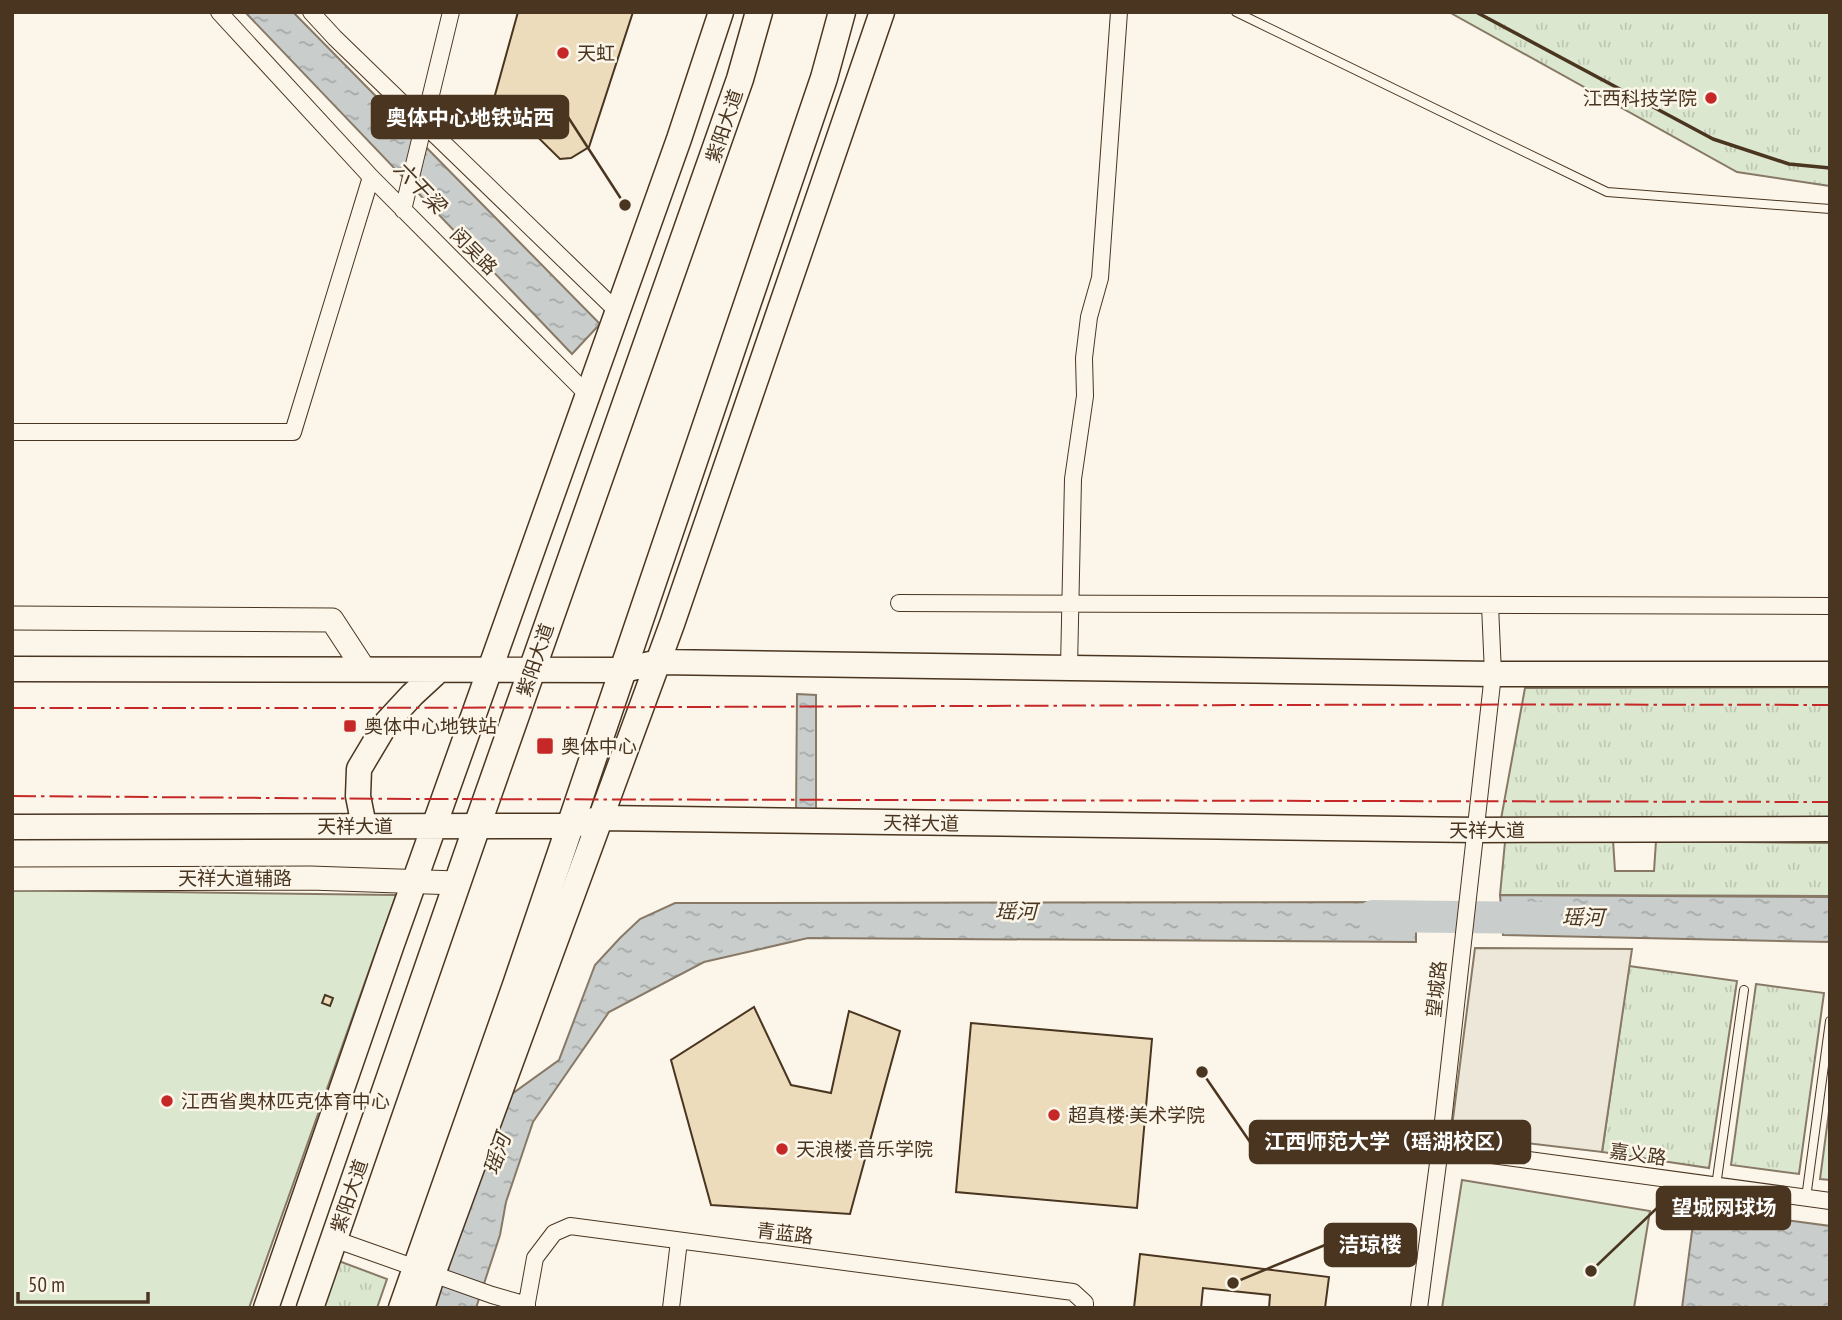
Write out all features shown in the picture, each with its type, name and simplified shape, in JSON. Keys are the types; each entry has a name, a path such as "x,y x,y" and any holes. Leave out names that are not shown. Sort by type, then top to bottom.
{"highway":[{"name":"紫阳大道","path":"310,1308 740,79 759,12"},
{"path":"402,1308 425,1271 516,985 824,78 842,12"}],"main road":[{"path":"266,1308 679,139 721,12"},
{"path":"422,1308 425,1271 602,818 659,662 882,12"},
{"path":"12,618 332,621 364,669"},
{"path":"12,669 623,670 659,662 1493,674 1830,674"},
{"path":"364,826 358,796 359,769 387,722 438,670"},
{"name":"天祥大道","path":"12,827 570,826 602,818 1474,841 1830,829"},
{"name":"天祥大道辅路","path":"12,879 310,878 457,883"}],"street":[{"name":"闵吴路","path":"219,12 371,177 588,395"},
{"path":"311,12 618,312"},
{"path":"403,210 451,12"},
{"path":"1069,668 1073,479 1086,396 1084,358 1089,317 1100,278 1119,12"},
{"path":"12,432 293,432 371,177"},
{"path":"899,603 1830,606"},
{"name":"望城路","path":"1419,1308 1440,1148 1493,674 1490,605"},
{"name":"嘉义路","path":"1440,1148 1830,1201"},
{"name":"青蓝路","path":"527,1306 535,1258 554,1233 570,1226 1073,1292 1085,1303 1085,1308"},
{"path":"334,1239 527,1306"},
{"path":"671,1308 679,1241"}],"lane":[{"path":"1236,12 1607,192 1830,209"},
{"path":"1716,1186 1744,990"},
{"path":"1806,1198 1830,1021"}],"green space":[{"name":"江西科技学院","path":"1449,12 1830,12 1830,186 1737,172"},
{"path":"1830,687 1830,820 1501,819 1525,688"},
{"path":"1613,840 1615,871 1654,871 1656,841 1830,843 1830,896 1500,895 1505,842"},
{"name":"江西省奥林匹克体育中心","path":"12,890 396,895 249,1308 12,1308"},
{"path":"1629,966 1737,981 1709,1168 1602,1152"},
{"path":"1756,984 1824,993 1799,1174 1731,1165"},
{"path":"1830,1104 1830,1180 1820,1179"},
{"path":"1462,1180 1650,1211 1634,1308 1442,1308"},
{"path":"336,1260 387,1279 377,1308 320,1308"}],"shaded area":[{"path":"1475,948 1632,949 1602,1152 1451,1134"}],"water":[{"name":"六干梁","path":"245,12 293,12 600,324 572,354"},
{"path":"797,694 816,695 816,815 796,815"},
{"path":"1500,895 1830,897 1830,942 1503,935"},
{"path":"1416,902 1416,942 808,938 704,962 609,1012 533,1122 506,1202 500,1235 476,1308 432,1308 505,1099 559,1060 595,965 640,919 675,903"},
{"path":"1695,1208 1830,1226 1830,1308 1682,1308"}],"building":[{"name":"天虹","path":"518,12 633,12 589,147 571,158 560,159 495,95"},
{"path":"325,995 333,998 330,1006 322,1003"},
{"name":"天浪楼·音乐学院","path":"754,1007 791,1085 831,1093 849,1011 900,1031 850,1214 711,1205 671,1060"},
{"name":"超真楼·美术学院","path":"971,1023 1152,1039 1137,1208 956,1192"},
{"path":"1140,1254 1329,1277 1325,1308 1269,1308 1270,1295 1203,1288 1201,1308 1134,1308"}],"waterway":[{"name":"瑶河","path":"1373,916 1545,918"}],"wall":[{"path":"1476,12 1713,139 1789,164 1830,168"}],"power":[{"path":"12,708 1830,705"},
{"path":"12,796 1830,802"}],"place":[{"name":"天虹","path":"563,53"},
{"name":"江西科技学院","path":"1711,98"},
{"name":"奥体中心地铁站西","path":"625,205"},
{"name":"奥体中心地铁站","path":"350,726"},
{"name":"奥体中心","path":"545,746"},
{"name":"江西师范大学（瑶湖校区）","path":"1202,1072"},
{"name":"江西省奥林匹克体育中心","path":"167,1101"},
{"name":"超真楼·美术学院","path":"1054,1115"},
{"name":"天浪楼·音乐学院","path":"782,1149"},
{"name":"望城网球场","path":"1591,1271"},
{"name":"洁琼楼","path":"1233,1283"}]}
